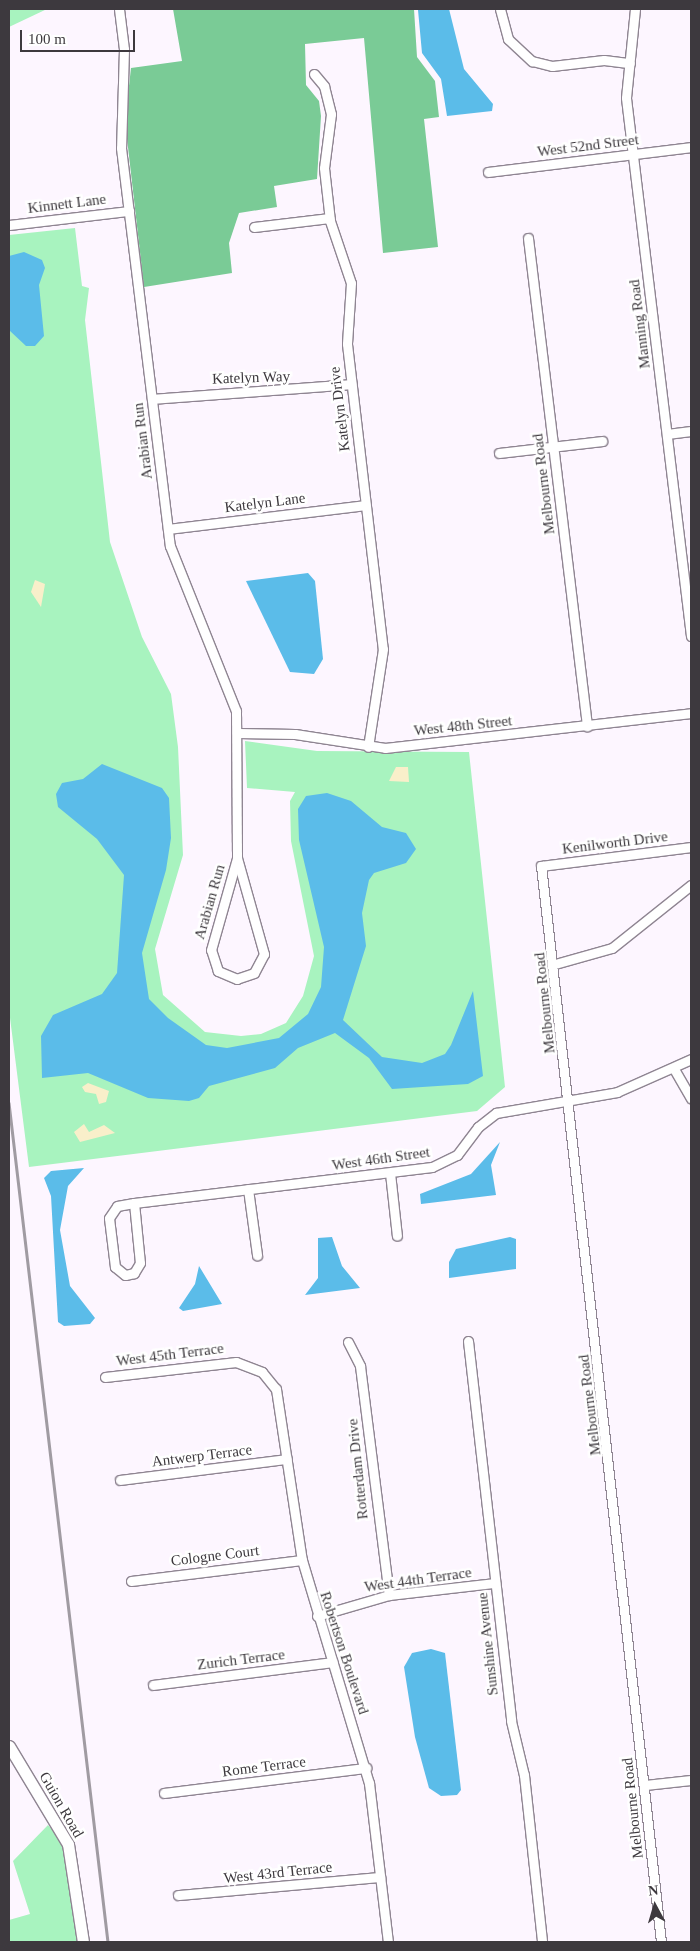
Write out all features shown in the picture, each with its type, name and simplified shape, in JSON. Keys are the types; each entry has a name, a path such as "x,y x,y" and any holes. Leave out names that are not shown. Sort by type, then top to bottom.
{"street":[{"name":"Arabian Run","path":"119,9 124,54 120,132 168,529 177,572 232,696 238,733 237,858 210,950 218,971 237,979 254,973 264,954 237,858"},
{"path":"500,9 508,39 532,61 552,66 604,60 630,64"},
{"name":"Manning Road","path":"635,9 626,91 691,636"},
{"name":"Katelyn Drive","path":"314,74 324,86 330,114 324,168 329,218 351,283 346,341 383,651 368,747"},
{"name":"West 52nd Street","path":"488,172 691,147"},
{"name":"Kinnett Lane","path":"9,225 129,211"},
{"path":"254,227 329,218"},
{"name":"Melbourne Road","path":"528,238 587,726"},
{"name":"Katelyn Way","path":"152,399 351,384"},
{"path":"667,434 691,431"},
{"path":"499,453 602,441"},
{"name":"Katelyn Lane","path":"168,529 366,505"},
{"name":"West 48th Street","path":"238,733 295,734 368,747 587,726 691,713"},
{"name":"Kenilworth Drive","path":"542,866 691,847"},
{"name":"Melbourne Road","path":"542,866 555,964 661,1942"},
{"path":"555,964 612,948 691,886"},
{"name":"West 46th Street","path":"134,1203 140,1263 134,1273 126,1275 114,1264 109,1218 117,1206 134,1203 248,1189 390,1173 450,1160 496,1113 617,1092 674,1069 691,1059"},
{"path":"674,1069 691,1098"},
{"path":"390,1173 397,1236"},
{"path":"248,1189 257,1255"},
{"name":"Sunshine Avenue","path":"468,1341 495,1583 542,1942"},
{"name":"Rotterdam Drive","path":"348,1342 360,1366 389,1595"},
{"name":"West 45th Terrace","path":"105,1377 232,1362 265,1375"},
{"name":"Robertson Boulevard","path":"265,1375 280,1400 302,1560 317,1616 366,1768 388,1942"},
{"name":"Antwerp Terrace","path":"120,1480 287,1459"},
{"name":"Cologne Court","path":"131,1581 302,1560"},
{"name":"West 44th Terrace","path":"317,1616 389,1595 495,1583"},
{"name":"Zurich Terrace","path":"153,1685 333,1662"},
{"name":"Guion Road","path":"9,1746 68,1844 83,1942"},
{"name":"Rome Terrace","path":"164,1793 366,1768"},
{"path":"645,1785 691,1780"},
{"name":"West 43rd Terrace","path":"178,1895 380,1877"}],"green space":[{"path":"9,9 47,9 9,27"},
{"path":"173,9 414,9 417,57 435,81 439,117 424,119 438,247 383,253 364,38 305,44 306,85 319,101 321,116 317,179 274,186 277,207 239,213 229,243 232,273 144,287 125,121 131,68 182,61"},
{"path":"75,228 82,286 89,288 85,320 110,542 142,637 171,694 178,747 183,855 155,949 163,995 205,1032 241,1036 261,1034 286,1023 303,996 314,956 291,841 290,801 295,792 247,788 245,741 317,751 469,752 505,1087 477,1111 29,1167 9,1010 9,235"},
{"path":"48,1825 70,1850 83,1942 9,1942 9,1920 30,1914 13,1861"}],"sand":[{"path":"35,580 45,584 41,607 31,592"},
{"path":"396,767 408,767 409,782 389,781"},
{"path":"88,1083 109,1091 106,1102 99,1104 96,1094 85,1092 82,1087"},
{"path":"84,1124 89,1132 104,1125 115,1133 80,1142 74,1132"}],"water":[{"path":"449,9 464,69 493,104 492,111 447,116 441,79 422,53 418,10"},
{"path":"24,252 42,260 45,268 39,285 44,336 35,346 26,346 9,330 9,256"},
{"path":"308,573 315,581 323,659 314,674 290,672 246,581"},
{"path":"102,764 162,788 169,798 171,838 166,870 142,953 149,999 168,1018 206,1045 227,1048 279,1038 308,1014 321,987 324,947 299,840 298,809 306,796 327,793 351,801 382,827 406,833 416,849 406,863 374,873 369,880 362,913 366,946 343,1020 382,1057 422,1063 445,1054 451,1045 473,991 483,1076 468,1084 392,1089 369,1058 335,1033 298,1048 275,1068 209,1086 199,1098 189,1101 148,1098 88,1073 42,1078 41,1036 53,1015 102,994 117,973 124,875 97,839 58,807 56,794 62,783 83,779"},
{"path":"500,1142 491,1165 496,1195 421,1204 420,1194 471,1174"},
{"path":"84,1168 68,1186 60,1230 70,1286 95,1318 90,1324 64,1326 58,1322 51,1196 44,1178 51,1171"},
{"path":"332,1237 342,1266 360,1288 305,1295 318,1278 318,1238"},
{"path":"510,1237 516,1239 516,1269 449,1278 449,1262 456,1249"},
{"path":"199,1266 222,1304 183,1311 179,1308 195,1284"},
{"path":"431,1649 445,1653 461,1790 457,1795 441,1796 429,1788 415,1737 404,1667 412,1653"}],"railway":[{"path":"9,1103 108,1942"}]}
